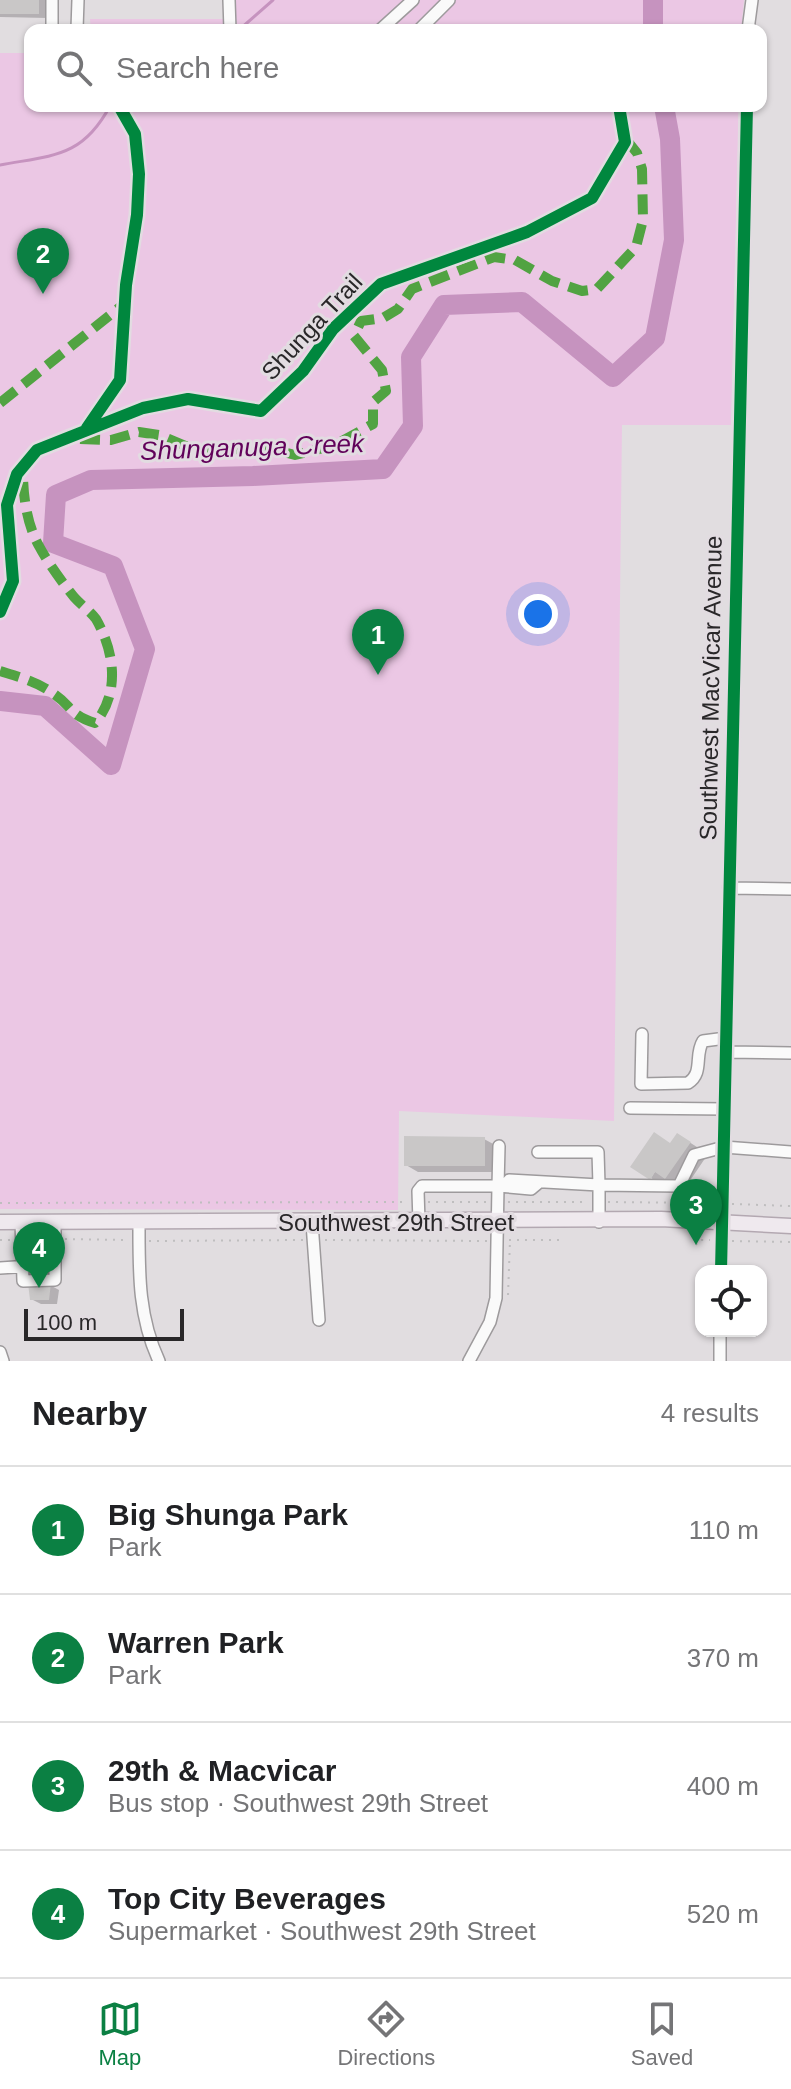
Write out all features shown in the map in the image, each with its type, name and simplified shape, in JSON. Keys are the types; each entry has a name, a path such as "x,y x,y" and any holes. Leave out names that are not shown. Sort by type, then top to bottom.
{"main road":[{"name":"Southwest 29th Street","path":"0,1222 497,1223 661,1219 791,1226"}],"street":[{"path":"52,0 52,24"},
{"path":"77,24 78,0"},
{"path":"229,0 230,24"},
{"path":"387,24 413,0"},
{"path":"425,24 449,0"},
{"path":"749,24 752,0"},
{"name":"Southwest MacVicar Avenue","path":"721,1265 747,112"},
{"path":"728,888 791,889"},
{"path":"642,1034 641,1084 688,1083 698,1071 698,1048 703,1041 726,1038"},
{"path":"726,1052 791,1053"},
{"path":"630,1108 725,1109"},
{"path":"469,1361 490,1322 496,1298 497,1202 502,1186 499,1146"},
{"path":"419,1222 418,1191 422,1186 531,1189 537,1184 679,1186 694,1155 724,1147 791,1152"},
{"path":"538,1152 598,1152 599,1222"},
{"path":"21,1222 26,1266 23,1281 55,1280 50,1266 55,1244 55,1223"},
{"path":"139,1223 141,1307 159,1361"},
{"path":"312,1223 319,1320"},
{"path":"22,1244 55,1244"},
{"path":"0,1268 26,1266"},
{"path":"720,1337 720,1361"},
{"path":"0,1352 3,1361"}],"path":[{"path":"0,1203 599,1202 791,1206"},
{"path":"0,1240 22,1244"},
{"path":"55,1244 564,1240"},
{"path":"696,1245 699,1240 791,1242"}],"shaded area":[{"path":"236,0 744,0 742,24 90,24 90,19 234,19"},
{"path":"0,53 24,53 24,112 739,112 731,425 622,425 614,1121 399,1111 398,1210 0,1209"}],"building":[{"path":"0,0 39,0 39,14 0,14"},
{"path":"654,1132 670,1143 677,1133 691,1142 665,1179 655,1172 650,1180 630,1167"},
{"path":"404,1136 485,1137 485,1166 404,1166"},
{"path":"30,1256 46,1256 47,1277 30,1277"},
{"path":"28,1283 51,1283 49,1300 30,1300"}],"waterway":[{"path":"246,24 273,0"},
{"name":"Shunganuga Creek","path":"653,0 653,24"},
{"path":"0,165 51,156 77,145 106,112"},
{"name":"Shunganuga Creek","path":"0,701 45,706 111,765 145,649 113,566 53,543 56,495 91,480 383,469 413,426 411,357 444,305 522,302 613,377 655,338 674,240 670,139 665,112"}],"tunnel":[{"path":"30,1266 46,1266"}],"marked path":[{"path":"80,439 111,440 139,432 159,435 200,452 264,447 295,455 335,445 373,424 373,402 386,391 382,370 354,336 361,321 383,318 398,309 412,289 494,257 515,260 552,281 582,291 597,289 636,247 643,220 642,169 637,153 625,138"},
{"path":"0,403 125,303"},
{"path":"0,671 41,686 60,698 80,717 95,723 103,712 111,686 111,659 96,619 65,585 31,529 23,473"}],"cycle path":[{"path":"87,428 120,380 126,285 137,215 139,174 135,134 122,112"},
{"name":"Shunga Trail","path":"0,612 13,581 7,505 17,474 37,450 143,408 188,399 261,411 303,371 333,329 381,284 527,232 592,198 625,142 620,112"},
{"path":"721,1265 747,112"}],"place":[{"name":"Warren Park","path":"43,294"},
{"name":"Big Shunga Park","path":"378,675"},
{"name":"29th & Macvicar","path":"696,1245"},
{"name":"Top City Beverages","path":"39,1288"}]}
